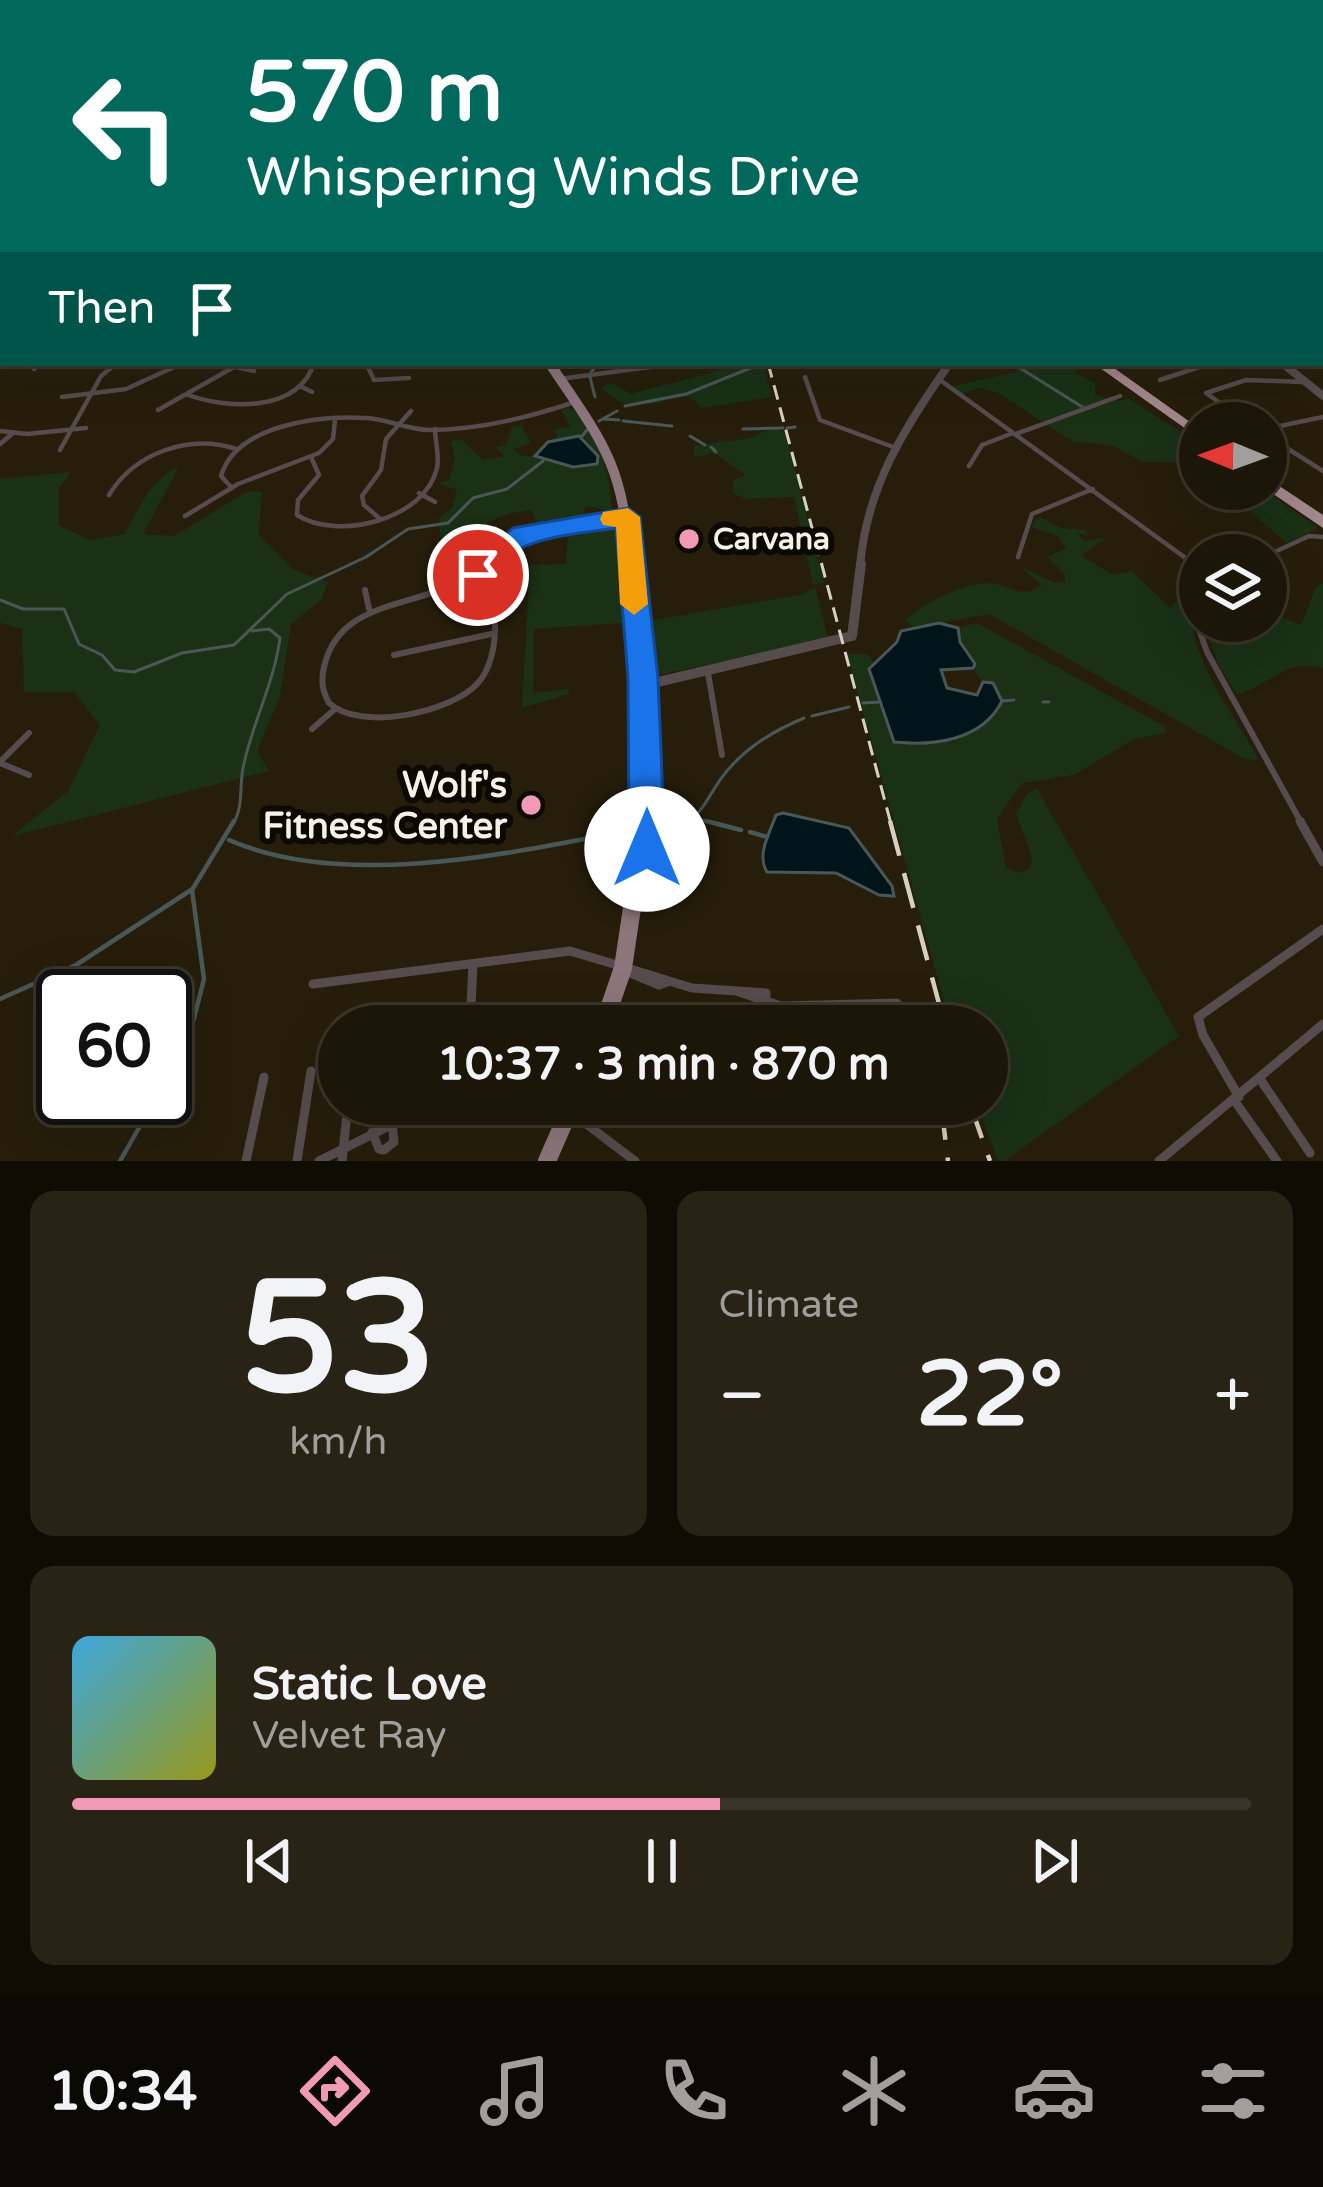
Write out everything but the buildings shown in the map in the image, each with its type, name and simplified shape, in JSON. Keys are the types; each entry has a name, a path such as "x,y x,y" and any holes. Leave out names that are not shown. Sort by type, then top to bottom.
{"highway":[{"path":"1103,366 1179,417"},
{"path":"1113,366 1179,415"},
{"path":"1287,493 1323,519"}],"main road":[{"path":"551,366 610,452 628,517 647,778 646,876 633,950 623,968"},
{"path":"610,1005 623,968 644,844"},
{"path":"547,1161 560,1125"}],"street":[{"path":"34,369 38,366"},
{"path":"60,450 104,371 112,366"},
{"path":"62,397 133,387 177,366"},
{"path":"158,410 236,366"},
{"path":"241,366 254,371"},
{"path":"188,394 230,406 299,386 313,374 314,366"},
{"path":"367,366 372,381 409,378"},
{"path":"560,379 658,366"},
{"path":"641,686 852,636 868,509 896,448 948,366"},
{"path":"1160,380 1202,366"},
{"path":"1284,366 1323,396"},
{"path":"805,377 820,420 896,448"},
{"path":"940,380 1179,552"},
{"path":"1219,402 1206,393 1246,380 1303,382"},
{"path":"299,386 312,392"},
{"path":"969,466 980,447 1120,396"},
{"path":"232,488 220,470 236,448 274,430 371,418 435,429 573,403"},
{"path":"379,518 364,505 362,496 381,470 384,443 411,411"},
{"path":"1287,426 1323,417"},
{"path":"185,516 232,488 310,457 333,439 335,420"},
{"path":"0,431 86,428"},
{"path":"310,457 319,475 298,500 297,515 319,530 345,534 419,493 437,468 435,429"},
{"path":"0,444 12,434"},
{"path":"109,495 127,473 181,446 206,442 236,448"},
{"path":"1287,446 1323,471"},
{"path":"1018,557 1032,514 1093,488"},
{"path":"419,493 435,502"},
{"path":"445,559 472,572 487,583 494,597 483,675 458,698 371,719 335,709 321,683 330,641 344,623 369,609 434,596 472,572 522,534 628,517"},
{"path":"1287,546 1311,535 1323,537"},
{"path":"365,590 369,609"},
{"path":"394,655 491,634"},
{"path":"1204,642 1323,862"},
{"path":"708,673 722,754"},
{"path":"312,729 335,709"},
{"path":"29,734 0,762 29,775"},
{"path":"1277,1161 1236,1098 1198,1017 1323,928"},
{"path":"313,984 578,951 659,985 667,982 736,991 766,997 781,1006 897,1003"},
{"path":"471,1005 473,964"},
{"path":"1160,1161 1323,1024"},
{"path":"297,1161 311,1070"},
{"path":"246,1161 264,1077"},
{"path":"1260,1079 1310,1153"},
{"path":"342,1158 346,1125"},
{"path":"319,1161 342,1158 384,1125"},
{"path":"372,1132 379,1149 384,1150 394,1142 392,1125"},
{"path":"590,1125 635,1161"}],"green space":[{"path":"726,366 764,366 772,397 701,408 690,396 653,403 622,402 601,388 610,382 630,394"},
{"path":"1015,366 1085,366 1073,372 1095,383 1095,395 1120,401 1128,398 1179,431 1179,465 1143,462 1113,446 1072,441 998,393 981,388 959,394 950,387 1016,372"},
{"path":"569,408 579,414 595,438 610,485 611,512 589,506 584,509 588,521 539,529 532,510 492,521 473,538 440,537 439,518 452,508 457,490 439,483 450,479 455,458 451,441 462,440 483,460 504,456 496,447 506,445 512,427 521,425 531,443 513,449 521,455 590,467 599,460 585,438 560,441 554,430 570,427 561,410"},
{"path":"774,427 786,434 824,583 813,584 794,497 746,499 733,493 733,480 745,475 715,453 694,457 694,446 750,438"},
{"path":"179,467 143,534 174,536 248,491 262,492 258,534 294,570 328,582 321,600 291,624 280,696 257,752 269,771 12,836 68,791 100,725 74,692 24,692 22,629 0,623 0,479 71,472 59,488 59,525 90,540 125,534 153,487"},
{"path":"1287,506 1318,528 1287,543 1287,534 1276,534 1248,510 1287,510"},
{"path":"1039,517 1062,528 1086,530 1088,535 1078,534 1084,541 1107,538 1081,555 1112,575 1132,571 1170,608 1179,598 1179,642 1196,642 1259,760 1245,759 989,614 914,628 905,620 923,606 973,585 995,584 1023,592 1041,585 1020,566 1055,583 1065,582 1065,574 1048,557 1066,548 1058,536 1031,527"},
{"path":"619,521 624,623 534,629 533,693 568,689 570,694 522,708 530,565 566,564 568,528"},
{"path":"1323,583 1323,668 1288,669 1236,694 1211,642 1287,642 1287,619 1301,625 1316,587"},
{"path":"815,587 828,639 649,677 643,622 803,594"},
{"path":"977,623 1164,726 1166,733 1134,739 1074,775 1022,783 997,819 1006,868 1018,873 1029,869 1032,858 1016,813 1027,794 1037,789 1179,1036 1004,1161 998,1161 985,1125 1008,1125 1008,1005 945,1005 847,654 868,654 874,663 869,670 894,742 954,741 982,725 993,683 983,682 974,670 958,628"}],"shaded area":[{"path":"579,436 598,456 597,464 573,467 535,456 548,442"},
{"path":"939,623 958,628 960,642 975,664 941,670 947,688 977,695 983,682 993,683 1002,701 969,733 925,743 894,742 869,669 897,642 901,631"},
{"path":"776,815 849,828 892,886 894,896 879,895 836,873 767,872 765,844"}],"waterway":[{"path":"591,372 596,366"},
{"path":"625,406 686,394 756,366"},
{"path":"1017,366 1084,408"},
{"path":"590,377 595,397"},
{"path":"599,421 617,411"},
{"path":"603,419 619,420"},
{"path":"623,421 672,426"},
{"path":"787,428 795,427"},
{"path":"743,429 783,428"},
{"path":"582,436 587,430"},
{"path":"690,436 705,445"},
{"path":"711,447 716,452"},
{"path":"0,600 23,609 64,609 79,644 102,655 115,670 134,672 182,653 234,645 287,594 366,557 408,529 448,523 473,498 507,489 543,461"},
{"path":"233,824 247,751 280,638 269,629 252,631"},
{"path":"1002,701 1014,700"},
{"path":"863,703 880,702"},
{"path":"1043,702 1049,702"},
{"path":"812,716 849,707"},
{"path":"686,824 747,751 804,718"},
{"path":"697,819 714,823"},
{"path":"192,1026 204,979 192,890 234,821"},
{"path":"663,854 688,821"},
{"path":"706,821 714,823"},
{"path":"714,823 718,824"},
{"path":"714,823 741,830"},
{"path":"229,840 273,855 371,865 474,858 620,832 634,842"},
{"path":"750,832 767,837"},
{"path":"0,999 76,965 191,890"},
{"path":"120,1161 141,1125"}],"railway":[{"path":"769,366 891,824"},
{"path":"890,821 939,1005"},
{"path":"944,1125 948,1161"},
{"path":"977,1125 990,1161"}],"slow traffic":[{"path":"612,519 628,517 634,604"}],"place":[{"name":"Carvana","path":"689,539"},
{"name":"Wolf's Fitness Center","path":"531,805"}],"route":[{"path":"478,575 472,572 522,534 628,517 643,678 647,849"}]}
